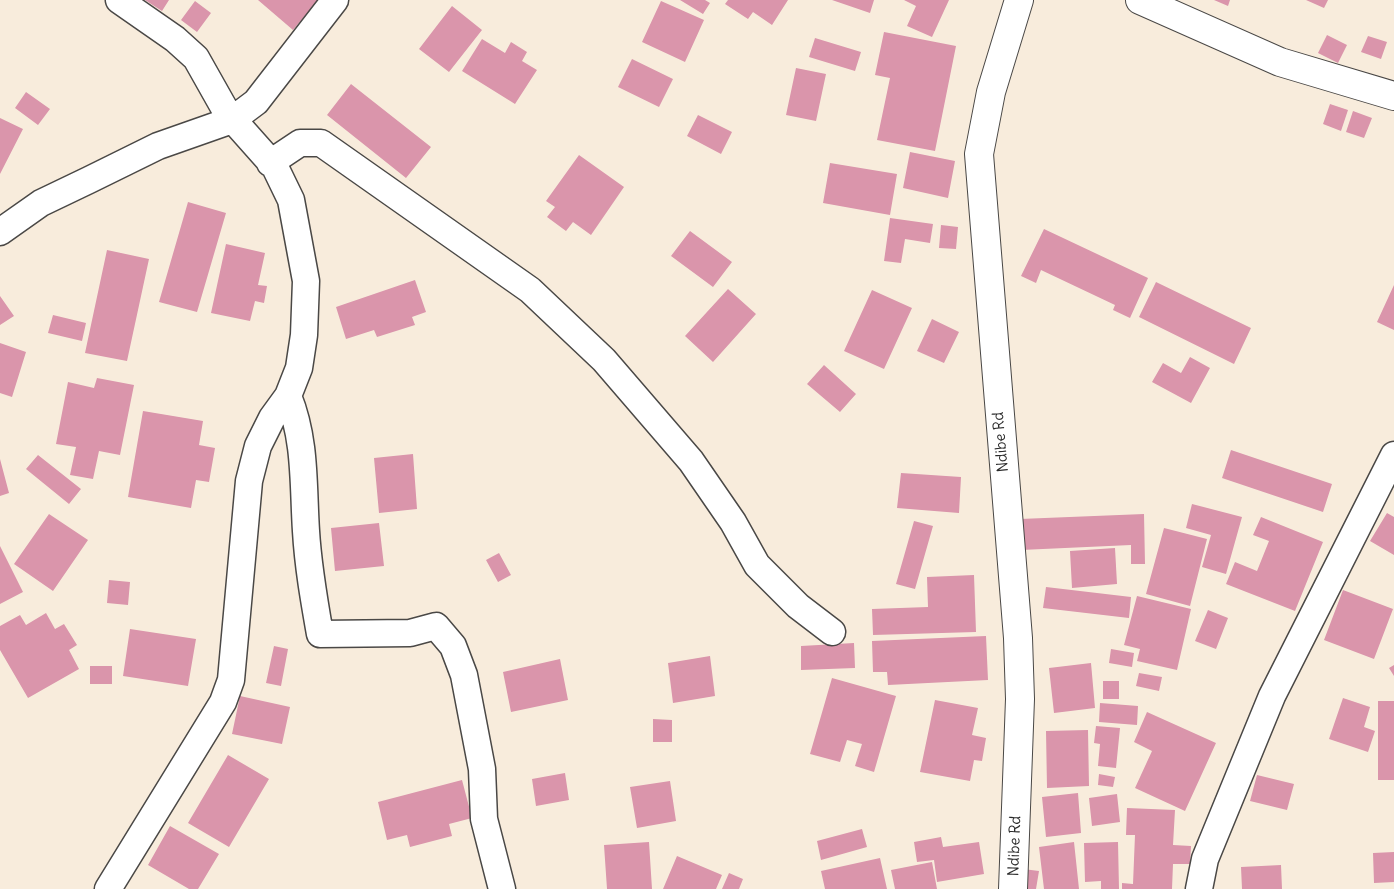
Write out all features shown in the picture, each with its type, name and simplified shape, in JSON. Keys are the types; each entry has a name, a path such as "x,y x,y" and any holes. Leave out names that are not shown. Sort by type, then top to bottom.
{"street":[{"path":"108,889 223,702 231,680 249,481 258,446 272,418 288,396 299,368 304,335 306,281 291,200 270,163 232,120 196,58 175,39 119,0"},
{"path":"0,232 42,203 158,146 232,120 256,102 335,0"},
{"name":"Ndibe Rd","path":"1013,889 1020,699 1018,638 979,154 991,92 1019,0"},
{"path":"1140,0 1280,62 1394,96"},
{"path":"270,163 300,143 321,143 530,290 604,360 692,461 733,522 757,565 798,606 832,632"},
{"path":"288,396 295,413 303,451 306,541 310,583 320,634 352,632 410,634 436,626 453,646 464,675 474,721 482,769 484,819 502,889"},
{"path":"1199,889 1205,859 1272,696 1386,493 1394,455"}],"building":[{"path":"145,0 169,0 162,11"},
{"path":"258,0 318,0 293,30"},
{"path":"680,0 705,0 710,3 703,14"},
{"path":"728,0 788,0 772,25 753,12 748,19 725,4"},
{"path":"832,0 874,0 870,13"},
{"path":"904,0 949,0 932,37 907,26 916,6"},
{"path":"1214,0 1230,0 1228,6"},
{"path":"1306,0 1328,0 1324,8"},
{"path":"195,1 211,13 197,32 181,20"},
{"path":"661,1 704,20 685,62 642,42"},
{"path":"452,6 482,30 449,72 419,49"},
{"path":"884,32 956,46 935,151 877,140 890,78 875,75"},
{"path":"1327,35 1347,45 1338,63 1318,53"},
{"path":"1368,36 1387,42 1381,59 1361,52"},
{"path":"815,38 861,52 855,71 809,57"},
{"path":"482,39 505,53 511,42 527,52 522,61 537,70 515,104 462,71"},
{"path":"632,59 673,79 659,107 618,87"},
{"path":"796,68 826,74 816,121 786,115"},
{"path":"351,84 431,147 406,178 327,115"},
{"path":"26,92 50,109 38,125 15,108"},
{"path":"1330,104 1348,110 1341,131 1323,124"},
{"path":"1353,111 1372,118 1364,138 1346,132"},
{"path":"698,115 732,132 721,154 687,136"},
{"path":"0,118 23,129 0,174"},
{"path":"910,152 955,161 948,198 903,188"},
{"path":"579,155 624,187 591,235 573,222 566,231 547,217 555,207 546,201"},
{"path":"830,163 897,174 890,215 823,203"},
{"path":"188,202 226,213 197,312 159,302"},
{"path":"890,218 933,224 930,243 905,239 901,263 884,261"},
{"path":"941,225 958,227 956,249 939,248"},
{"path":"1044,229 1148,278 1130,318 1113,310 1115,305 1041,270 1036,283 1021,276"},
{"path":"690,231 732,262 713,287 671,256"},
{"path":"226,244 265,253 258,285 267,286 264,303 255,301 250,321 211,313"},
{"path":"107,250 149,259 127,361 85,353"},
{"path":"415,280 426,312 412,317 415,325 377,337 374,330 346,339 336,307"},
{"path":"1156,282 1251,328 1234,364 1139,317"},
{"path":"1394,285 1394,330 1377,322"},
{"path":"728,289 756,314 713,362 685,336"},
{"path":"872,290 912,308 884,369 844,351"},
{"path":"0,296 14,316 0,325"},
{"path":"53,315 86,323 82,341 48,333"},
{"path":"932,319 959,332 944,363 917,351"},
{"path":"0,343 26,352 12,397 0,393"},
{"path":"1190,357 1210,368 1191,403 1152,382 1163,363 1181,373"},
{"path":"824,365 856,394 840,412 807,384"},
{"path":"97,378 134,385 120,455 99,451 93,479 70,475 76,447 56,444 68,382 94,388"},
{"path":"143,411 203,421 199,445 215,448 209,482 196,480 191,508 128,497"},
{"path":"1231,450 1332,484 1323,512 1222,478"},
{"path":"413,454 417,509 379,513 374,458"},
{"path":"38,455 81,489 69,504 26,469"},
{"path":"0,459 9,493 0,496"},
{"path":"901,473 961,477 959,513 897,508"},
{"path":"1192,504 1242,517 1226,574 1202,567 1211,535 1186,528"},
{"path":"1387,513 1394,517 1394,555 1370,541"},
{"path":"49,514 88,540 53,591 14,564"},
{"path":"1144,514 1145,564 1131,564 1131,545 1021,550 1020,519"},
{"path":"1261,517 1323,542 1295,611 1226,584 1235,562 1257,571 1269,541 1253,535"},
{"path":"914,521 933,526 915,589 896,584"},
{"path":"379,523 384,566 335,571 331,528"},
{"path":"1164,528 1207,539 1190,606 1146,594"},
{"path":"0,546 23,592 0,604"},
{"path":"1115,548 1117,584 1072,588 1070,551"},
{"path":"499,553 511,575 498,582 486,560"},
{"path":"974,575 976,632 873,635 872,609 928,607 927,577"},
{"path":"109,580 130,582 128,605 107,603"},
{"path":"1046,587 1131,597 1129,618 1043,608"},
{"path":"1343,590 1393,609 1374,659 1324,640"},
{"path":"1137,596 1191,609 1177,670 1137,661 1140,649 1124,645"},
{"path":"1208,610 1228,618 1216,649 1195,641"},
{"path":"46,613 55,629 64,624 77,645 69,650 79,669 28,698 0,650 0,626 20,615 26,625"},
{"path":"130,629 196,639 188,686 123,676"},
{"path":"986,636 988,680 888,685 887,672 873,672 872,641"},
{"path":"854,643 855,668 801,670 801,646"},
{"path":"274,646 288,649 281,686 266,683"},
{"path":"1111,649 1134,653 1132,667 1109,663"},
{"path":"710,656 715,696 673,703 668,663"},
{"path":"560,659 568,700 511,712 503,672"},
{"path":"1091,663 1095,708 1054,713 1049,668"},
{"path":"1394,665 1394,676 1389,668"},
{"path":"90,666 112,666 112,684 90,684"},
{"path":"1139,673 1162,677 1159,691 1136,686"},
{"path":"832,678 896,696 874,772 855,766 862,744 847,740 840,762 810,754"},
{"path":"1103,681 1119,681 1119,699 1103,699"},
{"path":"240,696 290,707 282,744 232,734"},
{"path":"1343,698 1370,707 1364,727 1375,731 1368,752 1329,739"},
{"path":"935,700 978,708 972,735 986,738 982,761 974,760 970,781 920,772"},
{"path":"1378,701 1394,701 1394,780 1378,780"},
{"path":"1100,703 1138,706 1137,725 1099,722"},
{"path":"1147,712 1216,743 1185,811 1135,788 1152,751 1134,742"},
{"path":"653,719 672,720 672,742 653,742"},
{"path":"1096,726 1120,728 1116,768 1098,766 1100,744 1094,743"},
{"path":"1088,730 1089,786 1047,788 1046,731"},
{"path":"228,755 269,779 229,847 188,823"},
{"path":"565,773 569,800 536,806 532,779"},
{"path":"1099,774 1115,777 1113,787 1098,785"},
{"path":"1257,775 1294,784 1287,810 1250,801"},
{"path":"462,780 472,818 449,824 452,836 410,847 407,835 387,840 378,802"},
{"path":"670,781 676,821 637,828 630,787"},
{"path":"1078,793 1081,833 1046,837 1042,797"},
{"path":"1117,794 1120,822 1092,826 1089,798"},
{"path":"1127,808 1175,810 1173,845 1191,846 1190,864 1173,864 1172,889 1122,889 1122,883 1133,884 1135,835 1126,835"},
{"path":"170,826 219,854 198,889 189,889 148,865"},
{"path":"862,829 867,847 821,860 817,841"},
{"path":"941,837 943,847 979,842 984,874 937,882 934,860 917,862 914,842"},
{"path":"649,842 652,889 607,889 604,845"},
{"path":"1074,842 1079,889 1044,889 1039,847"},
{"path":"1118,842 1119,889 1101,889 1101,881 1085,882 1084,843"},
{"path":"1394,852 1394,882 1374,883 1373,853"},
{"path":"677,856 722,875 716,889 663,889"},
{"path":"880,858 887,889 825,889 821,871"},
{"path":"932,862 937,889 895,889 891,870"},
{"path":"1281,865 1282,889 1242,889 1241,867"},
{"path":"1023,869 1039,871 1036,889 1021,889"},
{"path":"729,873 743,879 739,889 722,889"}]}
